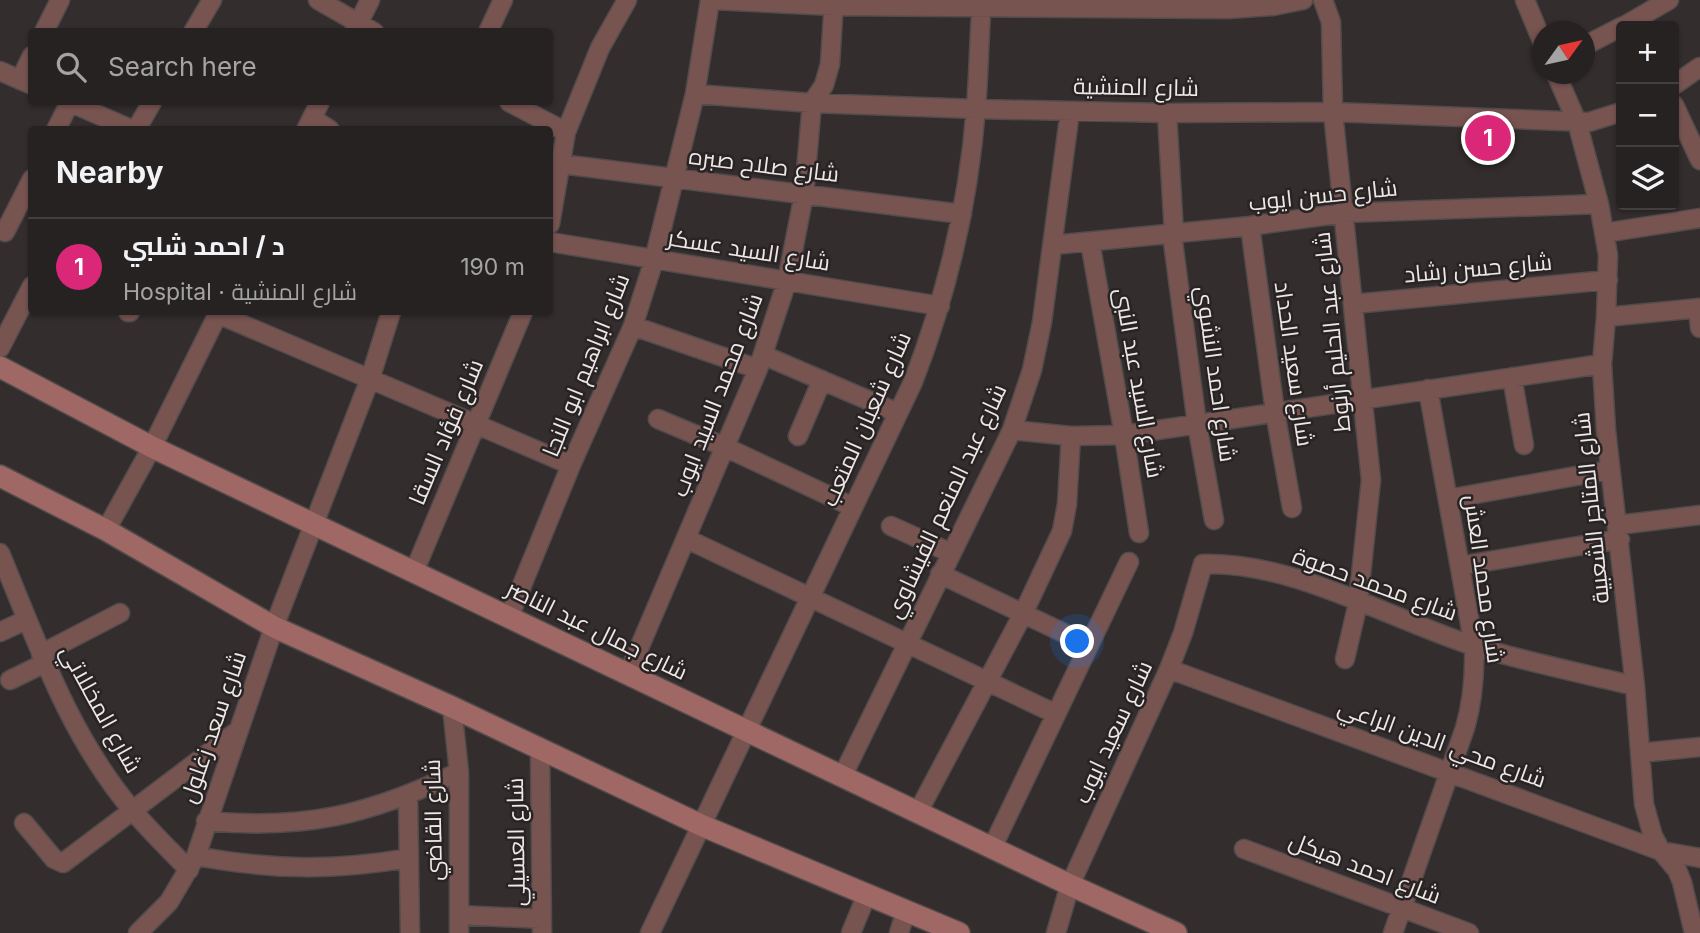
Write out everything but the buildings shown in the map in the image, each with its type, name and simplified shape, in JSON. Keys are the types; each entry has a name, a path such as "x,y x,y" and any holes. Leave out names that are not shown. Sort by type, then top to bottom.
{"street":[{"path":"46,28 60,0"},
{"path":"195,28 212,0"},
{"path":"318,0 360,28"},
{"path":"362,28 370,0"},
{"path":"490,28 503,0"},
{"path":"553,208 566,132 600,48 627,0"},
{"path":"711,0 1273,6 1303,0"},
{"name":"شارع ابراهيم ابو النجا","path":"509,617 570,465 633,326 654,260 695,94 711,0"},
{"name":"شارع عبد الحليم أرنوط","path":"1323,0 1331,22 1333,112 1371,480 1358,603 1345,659"},
{"path":"1525,0 1534,21"},
{"path":"1632,21 1669,0"},
{"name":"شارع محمد السيد ايوب","path":"628,674 761,362 787,281 804,194 812,103 819,95 828,75 834,3"},
{"name":"شارع شعبان المتعب","path":"650,933 913,382 940,306 962,214 976,109 981,3"},
{"path":"1595,40 1616,30"},
{"path":"1676,84 1700,68"},
{"path":"0,71 26,83"},
{"name":"شارع المتاجر الشعبية","path":"1560,84 1577,122 1604,233 1608,280 1602,364 1609,470 1619,532 1647,821 1661,851 1670,860 1682,882 1694,933"},
{"name":"شارع المنشية","path":"695,94 812,103 976,109 1167,113 1333,112 1577,122 1601,120 1616,114"},
{"path":"58,126 68,105"},
{"path":"76,105 126,126"},
{"path":"137,126 150,105"},
{"path":"309,124 318,105"},
{"path":"515,105 566,132"},
{"name":"شارع عبد المنعم الفيشاوي","path":"843,775 1012,430 1032,370 1042,322 1070,111"},
{"name":"شارع احمد النشوي","path":"1167,113 1173,234 1197,424 1214,520"},
{"path":"1679,115 1700,160"},
{"name":"شارع صلاح صبره","path":"561,164 962,214"},
{"path":"5,232 28,187"},
{"name":"شارع حسن ايوب","path":"1053,245 1250,226 1344,213 1599,204"},
{"path":"1604,233 1700,218"},
{"name":"شارع سعيد الحداد","path":"1250,226 1275,412 1292,508"},
{"name":"شارع السيد عبد النبى","path":"1090,242 1125,435 1139,533"},
{"name":"شارع السيد عسكر","path":"553,243 940,306"},
{"name":"شارع حسن رشاد","path":"1353,304 1608,280"},
{"path":"0,348 28,294"},
{"path":"1606,317 1699,308 1700,328"},
{"path":"106,530 152,447 217,315"},
{"path":"223,315 570,465"},
{"name":"شارع سعد زغلول","path":"140,933 169,902 192,863 274,626 370,379 390,315"},
{"name":"شارع فؤاد السقا","path":"414,572 522,315"},
{"path":"633,326 822,380 898,413"},
{"path":"1012,430 1071,436 1125,435 1602,364"},
{"name":"شارع جمال عبد الناصر","path":"0,367 152,447 992,848 1176,933"},
{"path":"1512,377 1524,445"},
{"path":"798,436 822,380"},
{"name":"شارع محمد العش","path":"1393,933 1451,772 1472,704 1474,646 1428,389"},
{"path":"657,419 725,447 853,507"},
{"path":"918,812 1023,614 1062,531 1067,504 1071,436"},
{"path":"1448,499 1609,470"},
{"path":"0,476 106,530 274,626 703,826 959,933"},
{"path":"1460,566 1700,515"},
{"path":"891,526 951,553"},
{"path":"687,539 1056,714"},
{"name":"شارع المخللاتي","path":"0,553 6,584 26,620 67,709 97,761 133,811 192,863"},
{"path":"992,848 1129,562"},
{"name":"شارع محمد حصوة","path":"1218,565 1281,575 1320,587 1474,646 1635,686"},
{"name":"شارع سعيد ايوب","path":"1056,933 1070,885 1169,668 1194,599 1200,566 1218,565"},
{"path":"940,573 1089,645"},
{"path":"10,680 120,613"},
{"path":"0,632 26,620"},
{"name":"شارع محي الدين الراعي","path":"1169,668 1661,851 1700,858"},
{"name":"شارع القاضي","path":"452,707 459,772 459,924"},
{"path":"24,823 54,859 63,863 239,730"},
{"path":"1640,753 1700,747"},
{"name":"شارع العسيلي","path":"540,750 542,926"},
{"path":"206,821 252,824 342,816 408,796 459,772"},
{"path":"408,796 410,933"},
{"name":"شارع احمد هيكل","path":"1244,849 1469,933"},
{"path":"192,863 302,869 337,868 409,858"},
{"path":"852,933 867,894"},
{"path":"899,933 906,911"},
{"path":"459,924 542,926"}],"place":[{"name":"د / احمد شلبي","path":"1488,138"}]}
